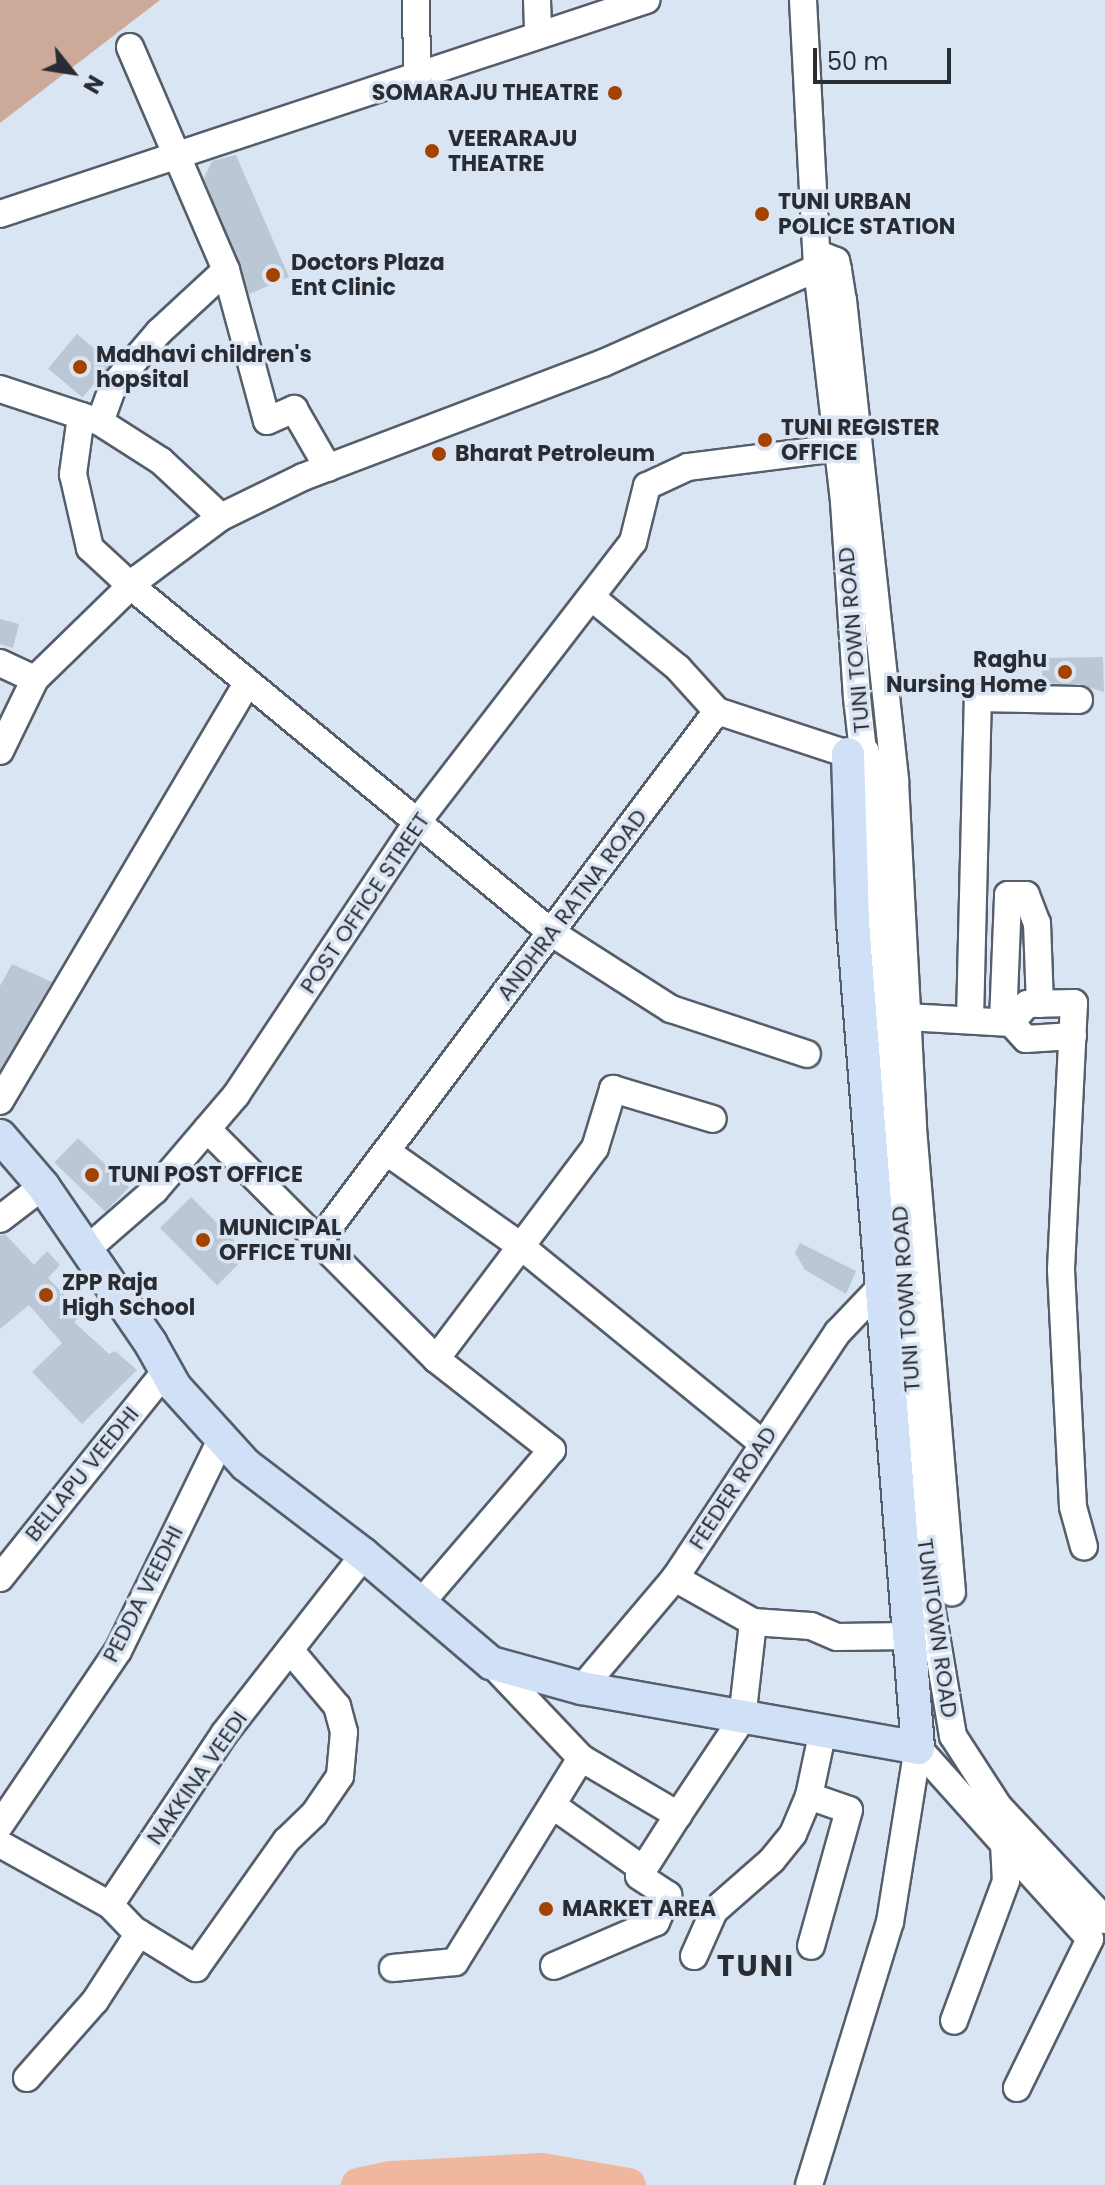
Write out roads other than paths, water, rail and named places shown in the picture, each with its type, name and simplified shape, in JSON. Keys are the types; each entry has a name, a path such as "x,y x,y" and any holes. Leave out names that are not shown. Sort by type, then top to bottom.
{"main road":[{"path":"0,1136 43,1186 166,1371 246,1465 364,1555 419,1605 491,1663 582,1688 918,1748 853,922 870,763"}],"street":[{"path":"416,0 417,75"},
{"path":"537,0 538,35"},
{"path":"0,214 646,0"},
{"name":"TUNI TOWN ROAD","path":"803,0 830,266 870,763 915,1423"},
{"name":"TUNI TOWN ROAD","path":"821,0 838,448 870,763"},
{"path":"130,47 226,270 267,421 294,409 328,468"},
{"path":"0,751 35,679 131,586 221,517 328,468 603,363 830,266"},
{"path":"226,270 159,332 113,386 90,419 73,474 90,548 246,685 418,821 552,933 671,1009 807,1054"},
{"path":"0,389 90,419 161,461 221,517"},
{"name":"POST OFFICE STREET","path":"85,1251 155,1190 236,1095 418,821 633,542 647,486 688,467 838,448"},
{"path":"591,597 678,668 717,711 870,763 907,1017 952,1592"},
{"path":"0,663 35,679"},
{"path":"0,1101 246,685"},
{"path":"970,1020 978,698 1079,700"},
{"name":"ANDHRA RATNA ROAD","path":"318,1242 717,711"},
{"path":"1007,1022 1008,895 1026,895 1037,923 1040,1004"},
{"path":"1007,1022 1027,1004 1074,1003 1061,1270 1073,1507 1084,1547"},
{"path":"907,1017 1007,1022 1026,1039 1073,1036"},
{"path":"436,1359 518,1244 595,1148 613,1089 713,1119"},
{"path":"207,1129 436,1359 552,1450 419,1605"},
{"path":"387,1152 518,1244 763,1444"},
{"path":"0,1219 43,1186"},
{"name":"FEEDER ROAD","path":"582,1688 675,1578 838,1332 882,1286"},
{"name":"BELLAPU VEEDHI","path":"0,1578 166,1371"},
{"name":"TUNITOWN ROAD","path":"915,1423 929,1594 953,1736 999,1807 1105,1920"},
{"name":"PEDDA VEEDHI","path":"0,1825 118,1651 222,1438"},
{"name":"NAKKINA VEEDI","path":"110,1905 224,1734 364,1555"},
{"path":"675,1578 753,1622 811,1626 837,1637 909,1636"},
{"path":"554,1966 656,1922 668,1895 639,1876 742,1719 753,1622"},
{"path":"0,1844 110,1905 139,1933 196,1968 286,1841 314,1814 340,1776 344,1732 337,1706 290,1650"},
{"path":"491,1663 581,1758 678,1815"},
{"path":"694,1956 714,1911 772,1860 793,1834 809,1796 823,1730"},
{"path":"918,1748 1090,1939 1017,2088"},
{"path":"809,2185 890,1922 918,1748"},
{"path":"393,1968 455,1962 555,1807 581,1758"},
{"path":"809,1796 849,1810 811,1946"},
{"path":"555,1807 643,1869"},
{"path":"954,2021 1006,1881 1004,1844"},
{"path":"27,2078 95,2001 139,1933"}],"waterway":[{"path":"358,2185 391,2178 542,2170 629,2185"}],"place":[{"name":"SOMARAJU THEATRE","path":"615,93"},
{"name":"VEERARAJU THEATRE","path":"432,151"},
{"name":"TUNI URBAN POLICE STATION","path":"762,214"},
{"name":"Doctors Plaza Ent Clinic","path":"273,275"},
{"name":"Madhavi children's hopsital","path":"80,367"},
{"name":"TUNI REGISTER OFFICE","path":"765,440"},
{"name":"Bharat Petroleum","path":"439,454"},
{"name":"Raghu Nursing Home","path":"1065,672"},
{"name":"TUNI POST OFFICE","path":"92,1175"},
{"name":"MUNICIPAL OFFICE TUNI","path":"203,1240"},
{"name":"ZPP Raja High School","path":"46,1295"},
{"name":"MARKET AREA","path":"546,1909"}],"district":[{"name":"TUNI","path":"756,1966"}]}
